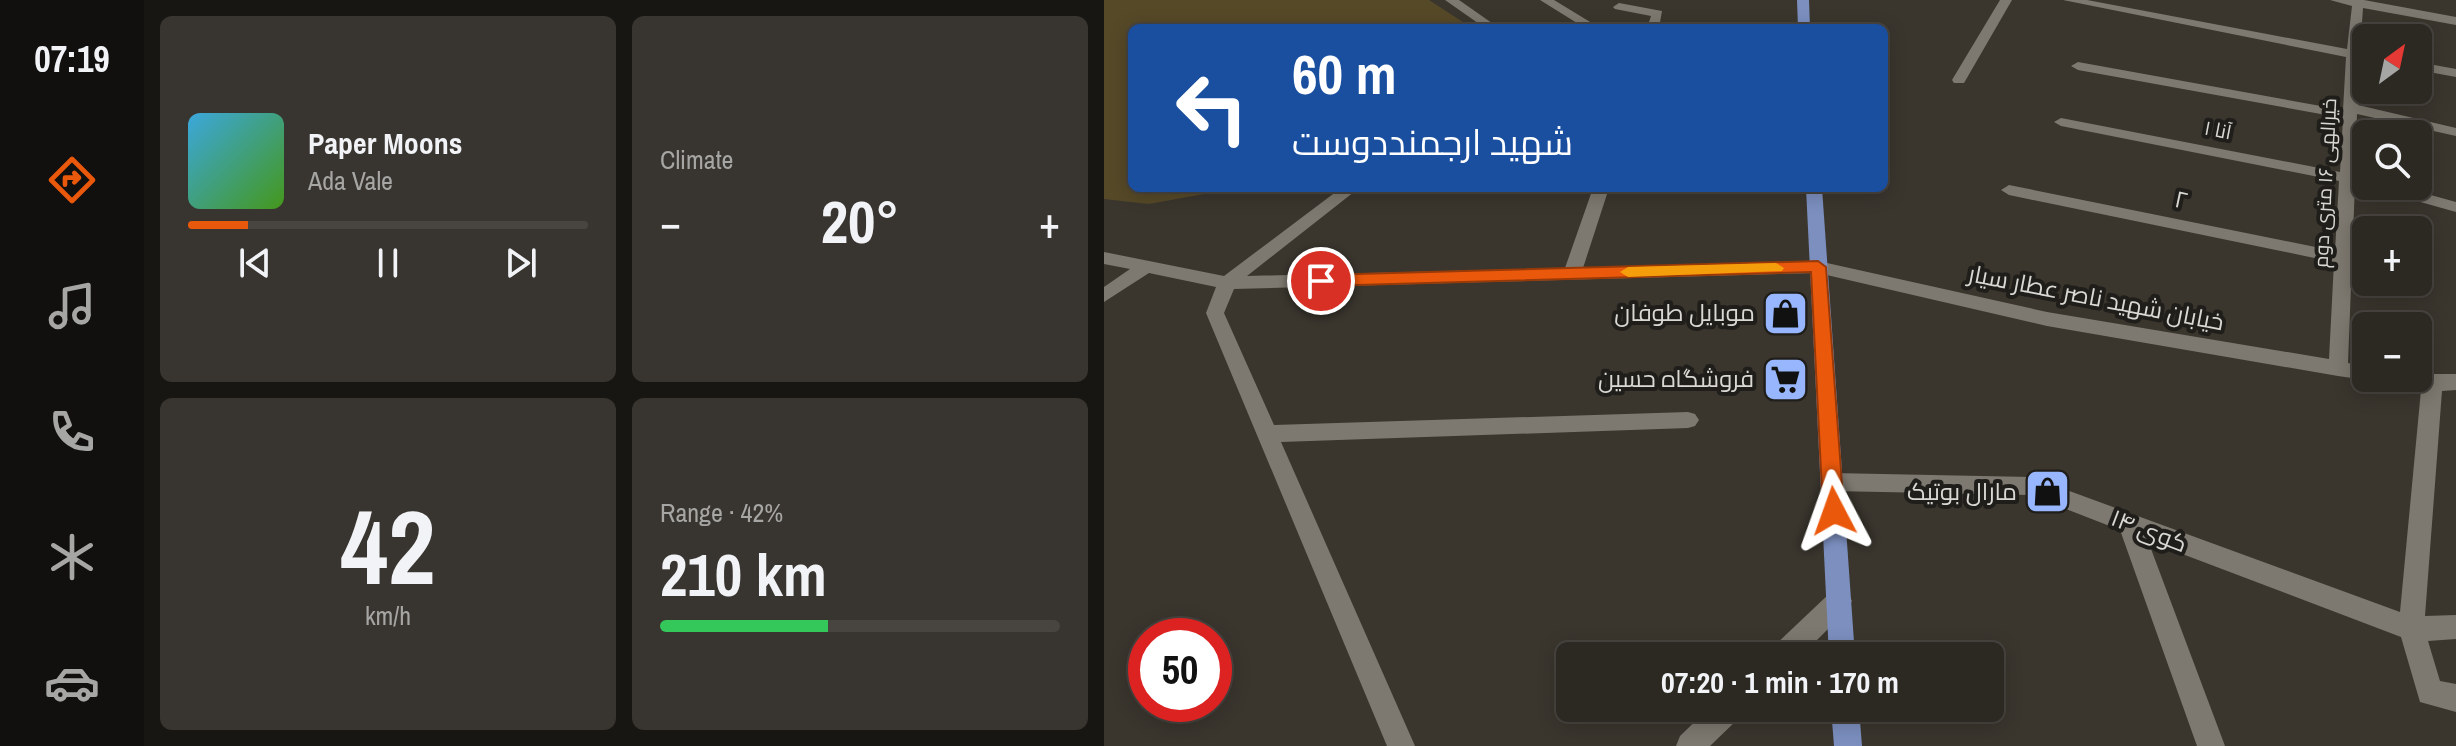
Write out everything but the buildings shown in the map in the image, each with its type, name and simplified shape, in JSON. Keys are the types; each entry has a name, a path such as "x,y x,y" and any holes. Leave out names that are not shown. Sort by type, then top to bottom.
{"main road":[{"path":"1803,0 1804,24"},
{"path":"1814,192 1841,642"},
{"path":"1846,722 1848,746"}],"street":[{"path":"1451,0 1487,24"},
{"path":"1546,0 1587,24"},
{"path":"1959,80 2006,0"},
{"path":"2069,0 2352,54"},
{"path":"2336,0 2456,21"},
{"name":"خیرالهی ۱۶ متری دوم","path":"2358,2 2358,24"},
{"path":"1599,24 1622,4 1658,14 1654,24"},
{"path":"2078,66 2456,132"},
{"path":"2432,69 2456,73"},
{"name":"خیرالهی ۱۶ متری دوم","path":"2338,369 2352,99"},
{"name":"آنا ۱","path":"2061,122 2352,178"},
{"name":"۲","path":"2009,190 2343,258"},
{"path":"1346,192 1227,283 1215,313 1401,746"},
{"path":"1572,274 1600,192"},
{"path":"2431,200 2456,207"},
{"name":"خیابان شهید ناصر عطار سیار","path":"1104,258 1227,283 1818,267 2047,319 2352,371"},
{"path":"1104,296 1145,267"},
{"path":"2432,384 2456,382"},
{"path":"2431,392 2411,629 2430,692 2456,698"},
{"path":"1268,434 1688,420"},
{"name":"کوی ۱۴","path":"1832,482 2031,486 2411,629 2456,627"},
{"path":"2130,524 2211,746"},
{"path":"1797,642 1839,601"},
{"path":"1690,746 1715,722"}],"shaded area":[{"path":"1104,0 1429,0 1466,24 1128,24 1128,192 1215,192 1149,204 1104,199"}],"slow traffic":[{"path":"1628,272 1776,268"}],"place":[{"name":"موبایل طوفان","path":"1786,313"},
{"name":"فروشگاه حسین","path":"1785,379"},
{"name":"مارال بوتیک","path":"2048,492"}],"route":[{"path":"1321,281 1818,267 1834,511"}]}
